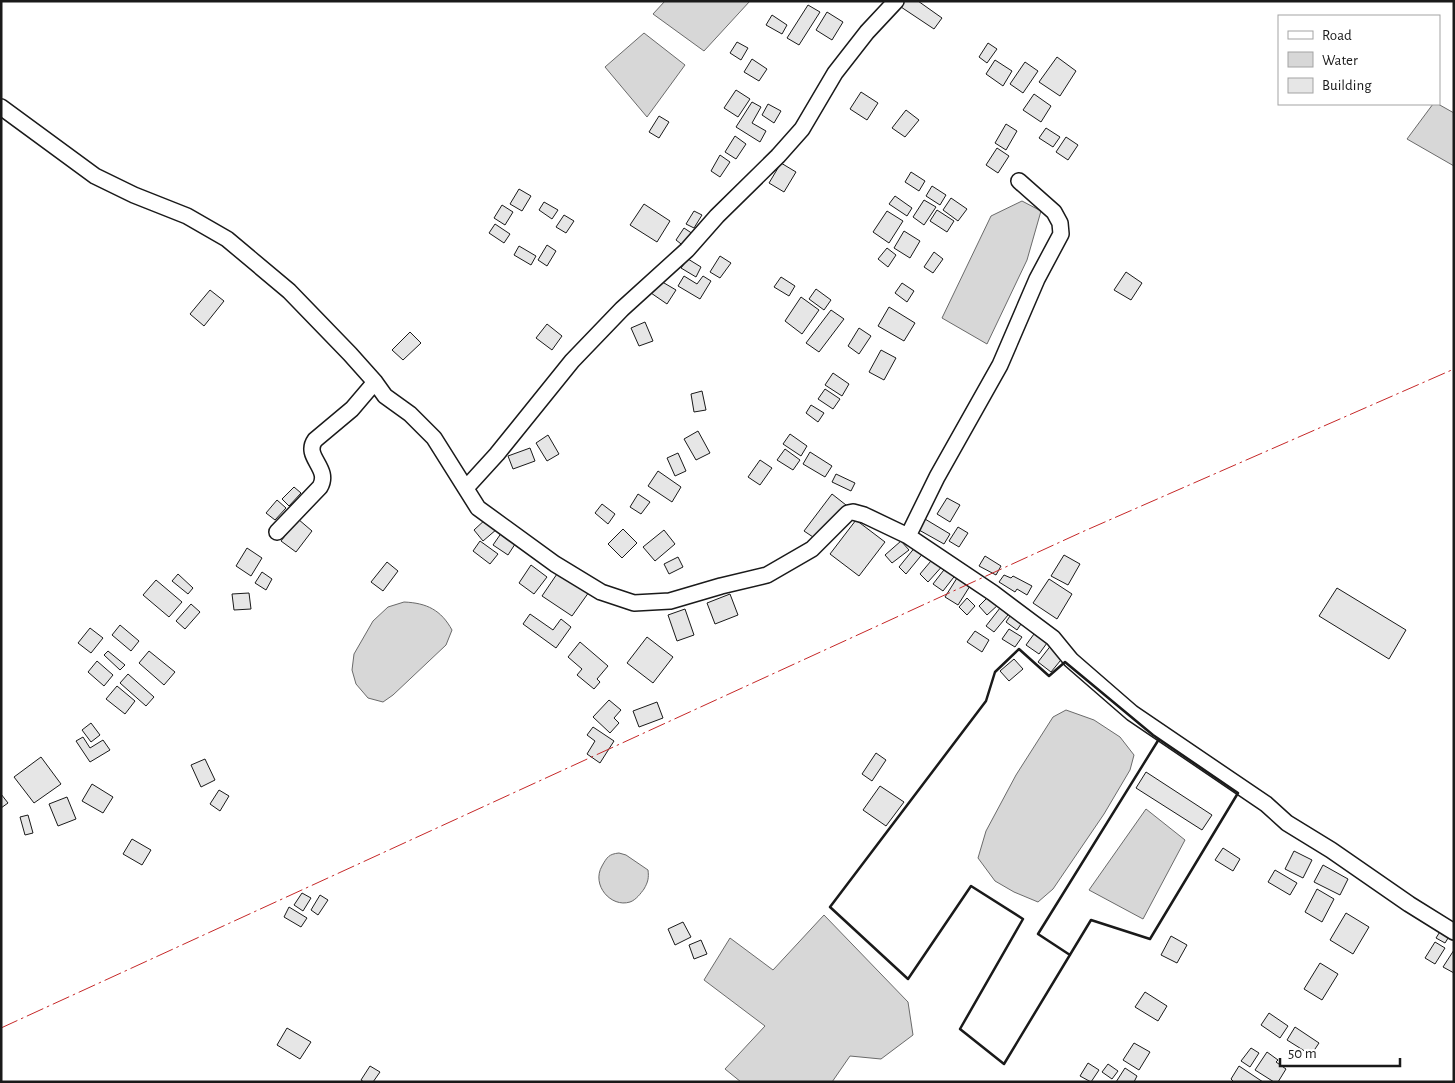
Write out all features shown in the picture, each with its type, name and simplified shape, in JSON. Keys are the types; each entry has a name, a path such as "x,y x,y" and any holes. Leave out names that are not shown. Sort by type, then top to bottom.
{"street":[{"path":"466,488 497,454 572,361 622,309 687,250 717,216 778,156 802,129 835,73 867,32 896,1"},
{"path":"1,107 95,176 134,196 181,213 227,239 289,291 350,354 385,396 410,414 434,438 478,508 554,564 601,592 634,603 670,601 767,575 812,549 848,513 853,512 864,515 908,536 993,593 1054,638 1071,660 1132,713 1266,804 1287,823 1454,932"},
{"path":"908,536 938,477 1000,365 1037,279 1061,234 1060,223 1054,212 1019,181"},
{"path":"277,532 320,487 323,481 322,474 311,451 311,446 315,440 352,409 375,382"}],"water":[{"path":"665,1 750,1 704,51 653,14"},
{"path":"644,33 685,65 647,117 605,67"},
{"path":"1432,105 1440,105 1454,113 1454,166 1407,139"},
{"path":"1022,201 1041,211 1027,260 987,344 942,318 991,216"},
{"path":"404,602 420,604 433,609 443,617 452,630 446,645 393,695 383,702 368,698 356,684 352,670 354,654 373,621 388,607"},
{"path":"1066,710 1094,720 1120,737 1134,755 1130,770 1104,814 1053,889 1038,902 1014,892 995,881 978,858 986,831 1016,775 1053,717"},
{"path":"1146,809 1185,840 1143,919 1089,890"},
{"path":"613,854 626,855 648,870 648,880 644,889 630,902 616,902 610,898 601,887 599,880 599,873 605,860"},
{"path":"824,915 908,1002 913,1035 881,1059 850,1056 832,1082 741,1082 725,1069 765,1026 704,980 730,938 773,970"}],"building":[{"path":"900,1 918,1 942,18 934,29 898,5"},
{"path":"808,5 820,12 799,45 787,38"},
{"path":"827,12 843,22 832,40 816,30"},
{"path":"772,15 787,25 782,34 766,25"},
{"path":"737,42 748,48 741,60 730,53"},
{"path":"988,43 997,49 987,63 979,57"},
{"path":"1057,57 1076,71 1060,96 1039,82"},
{"path":"752,59 767,69 759,81 744,72"},
{"path":"995,60 1012,71 1003,86 986,74"},
{"path":"1025,62 1038,71 1023,93 1010,84"},
{"path":"736,90 750,99 738,117 724,108"},
{"path":"861,92 878,103 867,120 850,109"},
{"path":"1034,94 1051,106 1041,122 1023,110"},
{"path":"752,102 761,107 752,123 766,131 760,142 736,127"},
{"path":"768,104 781,111 774,123 762,115"},
{"path":"906,110 919,120 905,137 892,128"},
{"path":"659,116 669,122 659,138 649,132"},
{"path":"1006,124 1017,131 1006,150 995,143"},
{"path":"1046,128 1060,137 1053,147 1039,138"},
{"path":"735,136 746,144 736,159 725,152"},
{"path":"1066,137 1078,145 1068,160 1056,152"},
{"path":"997,148 1009,156 998,173 986,165"},
{"path":"720,155 730,162 720,177 711,171"},
{"path":"781,163 796,172 784,192 769,183"},
{"path":"911,172 925,181 919,191 905,182"},
{"path":"932,186 946,195 940,205 926,196"},
{"path":"519,189 531,196 522,211 510,204"},
{"path":"895,196 912,208 907,216 889,204"},
{"path":"951,198 967,209 958,221 943,210"},
{"path":"924,200 936,207 924,225 913,217"},
{"path":"544,202 558,210 552,219 539,210"},
{"path":"644,204 670,221 657,242 630,225"},
{"path":"502,205 513,212 505,225 494,218"},
{"path":"937,210 954,221 947,232 930,221"},
{"path":"694,211 702,215 694,228 686,224"},
{"path":"887,211 903,221 889,243 873,232"},
{"path":"564,215 574,221 566,233 556,227"},
{"path":"495,224 510,234 504,243 489,233"},
{"path":"684,228 693,234 685,247 676,240"},
{"path":"904,231 920,241 910,258 894,248"},
{"path":"547,245 556,251 547,266 538,260"},
{"path":"519,246 536,256 531,265 514,255"},
{"path":"887,248 896,255 888,267 878,259"},
{"path":"934,252 943,259 933,273 924,267"},
{"path":"720,256 731,263 720,278 710,272"},
{"path":"688,259 701,267 696,277 681,268"},
{"path":"1126,272 1142,283 1131,300 1114,290"},
{"path":"684,276 697,284 703,276 711,281 700,299 678,286"},
{"path":"781,277 795,286 789,296 774,287"},
{"path":"659,280 676,290 667,304 651,293"},
{"path":"902,283 914,291 907,302 895,293"},
{"path":"816,289 831,300 824,310 809,299"},
{"path":"210,290 224,301 204,326 190,314"},
{"path":"801,297 819,310 802,334 785,321"},
{"path":"889,307 915,323 904,341 878,326"},
{"path":"831,310 844,319 819,352 806,343"},
{"path":"645,322 653,341 639,346 631,328"},
{"path":"547,324 562,336 552,350 536,338"},
{"path":"859,328 871,336 859,354 848,346"},
{"path":"410,332 421,343 403,360 392,350"},
{"path":"881,350 896,358 884,380 869,372"},
{"path":"833,373 849,384 842,396 825,385"},
{"path":"825,389 840,399 833,409 818,399"},
{"path":"702,391 706,410 694,412 691,394"},
{"path":"811,405 824,413 818,422 806,413"},
{"path":"698,431 710,453 696,460 684,439"},
{"path":"790,434 807,446 801,456 783,444"},
{"path":"548,435 559,454 547,461 536,443"},
{"path":"530,448 535,461 513,469 508,456"},
{"path":"785,449 800,460 793,470 777,460"},
{"path":"810,452 832,466 825,477 803,464"},
{"path":"678,453 686,471 675,476 667,458"},
{"path":"760,460 772,468 760,485 748,477"},
{"path":"658,471 681,487 672,502 648,486"},
{"path":"836,474 855,483 851,491 832,482"},
{"path":"294,487 301,493 289,506 282,499"},
{"path":"638,494 650,502 641,514 630,507"},
{"path":"832,494 846,505 819,541 804,531"},
{"path":"947,498 960,505 950,522 937,514"},
{"path":"277,500 286,508 275,520 266,513"},
{"path":"602,504 615,514 608,524 595,513"},
{"path":"487,518 497,529 483,541 474,530"},
{"path":"298,519 312,531 296,552 281,541"},
{"path":"925,519 950,534 944,544 919,530"},
{"path":"856,520 885,542 859,576 830,554"},
{"path":"958,527 968,533 959,547 949,541"},
{"path":"623,529 637,543 622,558 608,544"},
{"path":"664,530 675,544 655,561 643,547"},
{"path":"502,532 517,541 508,555 493,545"},
{"path":"480,541 498,554 490,564 473,551"},
{"path":"901,541 909,550 892,563 885,555"},
{"path":"916,546 924,552 906,574 899,567"},
{"path":"247,548 262,558 251,576 236,566"},
{"path":"936,555 945,563 928,582 920,574"},
{"path":"1064,555 1080,564 1068,585 1051,576"},
{"path":"985,556 1001,566 996,575 979,566"},
{"path":"678,557 683,567 669,574 664,564"},
{"path":"387,562 398,571 383,591 371,582"},
{"path":"531,565 547,577 534,594 519,583"},
{"path":"947,566 957,573 943,591 933,584"},
{"path":"559,571 589,592 572,616 542,596"},
{"path":"262,572 272,579 266,590 255,583"},
{"path":"178,574 193,588 188,594 172,581"},
{"path":"1004,575 1011,578 1013,576 1032,586 1027,595 1017,589 1015,592 999,582"},
{"path":"957,578 970,586 958,605 945,597"},
{"path":"1049,579 1072,594 1057,619 1033,603"},
{"path":"156,580 182,602 169,617 143,595"},
{"path":"1337,588 1406,630 1389,659 1319,616"},
{"path":"249,593 251,609 234,610 232,594"},
{"path":"730,594 738,615 715,624 707,603"},
{"path":"990,595 999,604 987,615 979,606"},
{"path":"967,598 975,606 967,615 959,607"},
{"path":"191,604 200,612 185,629 176,621"},
{"path":"1000,608 1008,615 994,632 986,626"},
{"path":"685,609 694,635 677,641 668,615"},
{"path":"1012,613 1023,621 1017,630 1006,622"},
{"path":"530,614 553,630 561,619 571,627 556,648 523,624"},
{"path":"120,625 139,641 131,651 112,635"},
{"path":"90,628 103,638 91,653 78,643"},
{"path":"1009,629 1022,637 1015,647 1002,639"},
{"path":"975,631 989,640 982,652 967,642"},
{"path":"1034,634 1047,643 1039,654 1026,645"},
{"path":"647,637 673,657 653,683 627,663"},
{"path":"580,642 608,666 597,679 600,682 594,689 577,675 582,669 568,657"},
{"path":"1052,644 1065,655 1051,672 1038,662"},
{"path":"108,651 125,665 120,670 104,655"},
{"path":"149,651 175,672 164,685 139,663"},
{"path":"1014,659 1023,669 1009,681 1000,671"},
{"path":"97,661 113,675 104,686 88,672"},
{"path":"128,674 154,697 146,706 120,683"},
{"path":"117,686 135,701 125,714 106,699"},
{"path":"609,700 621,710 614,718 619,723 610,733 593,717"},
{"path":"657,702 663,718 639,727 633,711"},
{"path":"91,723 100,735 91,742 82,730"},
{"path":"593,727 614,741 600,763 587,754 595,741 587,735"},
{"path":"83,737 90,748 103,740 110,750 90,762 76,741"},
{"path":"876,753 886,760 872,781 862,774"},
{"path":"41,757 61,784 34,803 14,777"},
{"path":"205,759 215,780 201,787 191,765"},
{"path":"1146,772 1212,815 1202,830 1136,788"},
{"path":"92,784 113,797 103,813 82,801"},
{"path":"880,786 904,802 886,826 863,810"},
{"path":"219,790 229,796 220,811 210,804"},
{"path":"1,794 8,803 1,808"},
{"path":"67,797 76,819 58,826 49,804"},
{"path":"28,815 33,833 25,835 20,817"},
{"path":"132,839 151,850 142,865 123,854"},
{"path":"1223,848 1240,859 1233,871 1215,860"},
{"path":"1294,851 1312,860 1303,878 1285,869"},
{"path":"1323,865 1348,879 1340,895 1314,882"},
{"path":"1275,870 1297,883 1290,895 1268,882"},
{"path":"1317,889 1334,899 1322,922 1305,912"},
{"path":"302,893 311,898 303,911 294,905"},
{"path":"320,895 328,900 318,915 311,910"},
{"path":"289,907 307,918 301,927 284,917"},
{"path":"1346,913 1369,927 1353,954 1330,940"},
{"path":"683,922 691,937 675,945 668,929"},
{"path":"1441,930 1450,935 1445,943 1436,938"},
{"path":"1171,936 1187,945 1177,963 1161,955"},
{"path":"701,940 707,954 694,959 689,945"},
{"path":"1435,942 1445,948 1435,964 1425,958"},
{"path":"1454,950 1454,973 1443,967"},
{"path":"1320,963 1338,974 1322,1000 1304,989"},
{"path":"1145,992 1167,1006 1158,1021 1135,1007"},
{"path":"1269,1013 1288,1026 1280,1038 1261,1025"},
{"path":"1295,1027 1319,1043 1311,1055 1287,1040"},
{"path":"287,1028 311,1042 300,1059 277,1045"},
{"path":"1134,1043 1150,1052 1139,1070 1123,1060"},
{"path":"1251,1048 1259,1053 1250,1067 1241,1061"},
{"path":"1267,1052 1286,1069 1278,1082 1274,1082 1255,1070"},
{"path":"1088,1063 1099,1070 1091,1082 1080,1076"},
{"path":"1108,1064 1118,1071 1112,1079 1102,1072"},
{"path":"370,1066 380,1072 373,1082 364,1082 361,1080"},
{"path":"1239,1066 1263,1082 1234,1082 1231,1079"},
{"path":"1125,1068 1137,1076 1134,1082 1116,1082"}],"wall":[{"path":"1019,649 1049,676 1065,662 1153,735 1238,793 1150,939 1091,920 1004,1064 960,1029 1023,919 971,886 908,979 830,907 986,701 995,672 1019,649"},
{"path":"1070,955 1038,934 1159,739"}],"power":[{"path":"1,1028 1082,532 1454,369"}]}
